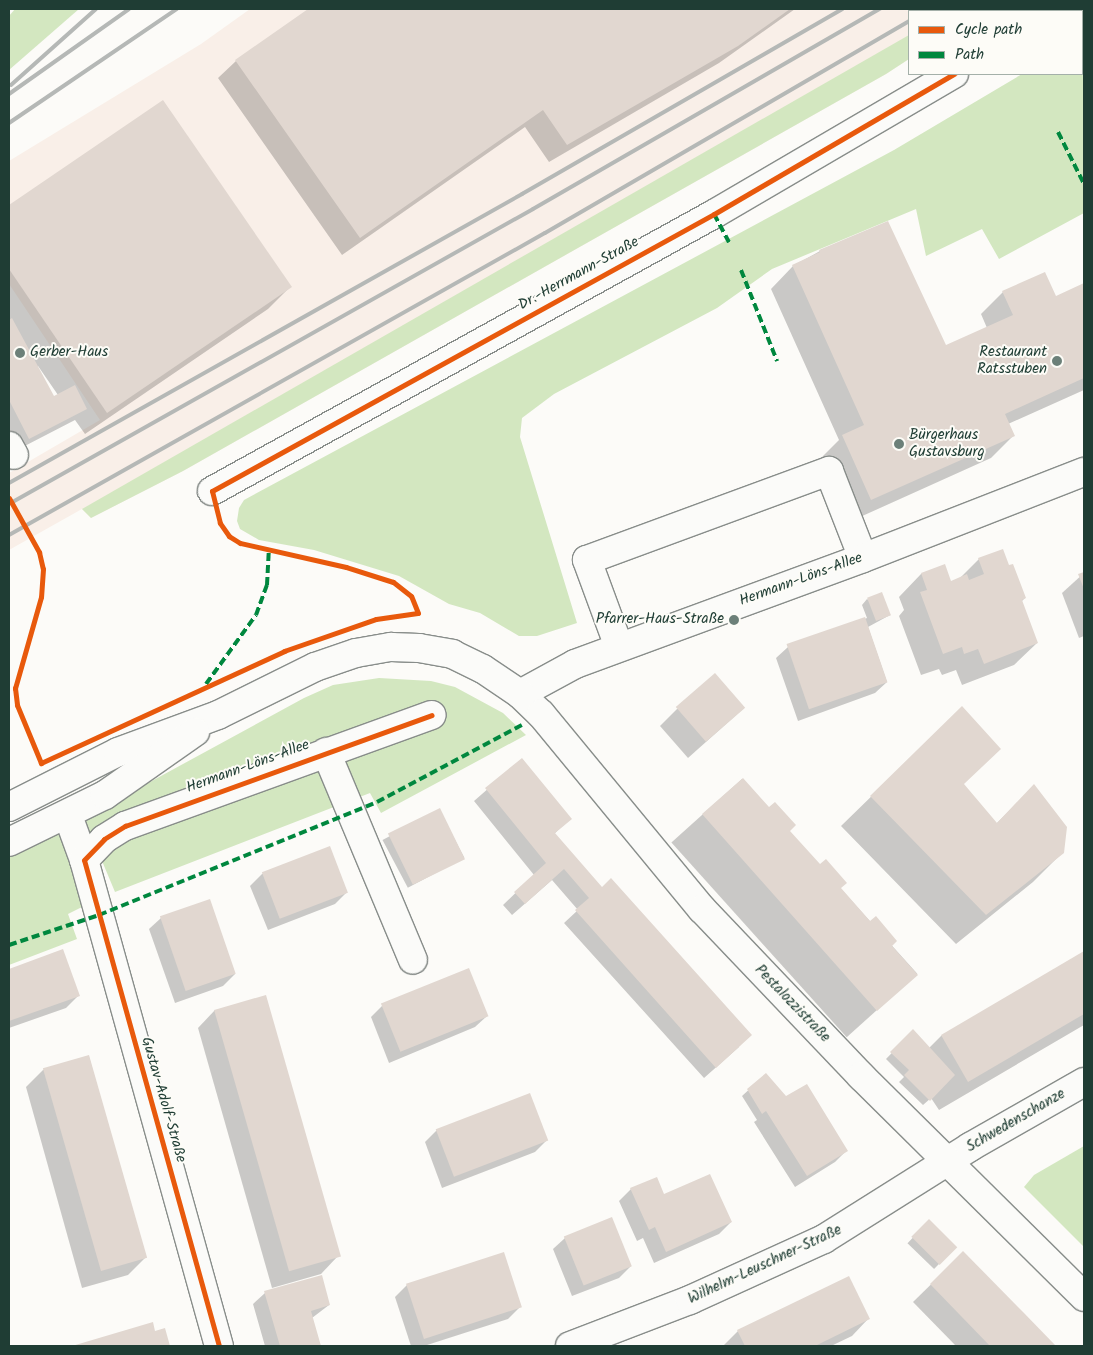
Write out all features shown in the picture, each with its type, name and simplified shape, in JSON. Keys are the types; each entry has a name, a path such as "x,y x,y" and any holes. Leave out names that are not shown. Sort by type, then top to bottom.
{"street":[{"name":"Dr.-Herrmann-Straße","path":"212,491 714,214 952,75"},
{"path":"619,647 587,560 828,471 863,558"},
{"name":"Hermann-Löns-Allee","path":"520,694 559,671 619,647 863,558 1084,472"},
{"name":"Pestalozzistraße","path":"218,715 316,667 356,653 391,647 419,648 452,654 483,669 520,694 541,714 702,909 861,1076 1084,1297"},
{"path":"9,807 118,752 218,715"},
{"path":"9,842 106,795 144,771 218,715"},
{"name":"Hermann-Löns-Allee","path":"84,860 104,838 125,826 431,715"},
{"path":"326,752 413,960"},
{"name":"Gustav-Adolf-Straße","path":"71,824 84,860 220,1346"},
{"name":"Schwedenschanze","path":"949,1162 1084,1082"},
{"name":"Wilhelm-Leuschner-Straße","path":"570,1346 690,1300 824,1239 949,1162"}],"shaded area":[{"path":"250,9 994,9 908,10 908,60 886,74 183,471 91,518 82,509 9,550 9,473 100,420 9,284 9,161 201,44"}],"green space":[{"path":"15,9 79,9 9,70 9,16"},
{"path":"908,36 908,60 886,74 183,471 91,518 82,509"},
{"path":"1084,36 1084,213 999,259 982,229 926,256 916,209 772,269 717,308 554,394 522,418 520,437 577,623 537,636 519,636 480,613 449,604 399,576 314,550 259,540 240,529 237,521 239,508 244,500 894,150 1020,75 1083,75"},
{"path":"379,678 431,681 455,687 503,713 526,735 381,813 370,793 115,892 84,818 304,698 333,685"},
{"path":"62,830 86,905 68,914 77,939 9,965 9,857"},
{"path":"1084,1146 1084,1247 1024,1187 1034,1175"}],"building":[{"path":"308,9 790,9 738,46 567,145 543,110 360,238 235,60"},
{"path":"163,100 292,287 107,413 9,269 9,205"},
{"path":"888,221 946,345 1013,315 1002,291 1045,272 1056,296 1084,283 1084,378 1005,414 1015,436 871,500 842,435 864,425 792,265 820,252 819,250"},
{"name":"Gerber-Haus","path":"12,318 54,396 75,385 87,409 29,439 9,400 9,320"},
{"path":"1003,549 1009,565 1013,564 1026,598 1022,600 1038,643 984,664 978,649 964,654 962,647 943,654 920,592 927,590 921,573 945,564 951,581 967,574 969,580 984,574 978,558"},
{"path":"1084,572 1084,589 1078,574"},
{"path":"882,592 891,615 876,621 867,598"},
{"path":"865,617 887,682 809,709 787,644"},
{"path":"715,673 745,708 706,742 676,707"},
{"path":"962,706 1001,749 964,784 997,823 1034,784 1067,827 1064,853 986,915 870,796"},
{"path":"522,758 572,819 555,833 602,887 611,878 752,1035 716,1068 575,910 589,898 564,869 525,904 514,892 546,863 485,788"},
{"path":"743,778 769,807 775,802 796,825 790,831 820,864 826,859 847,883 841,888 870,921 876,916 897,941 892,946 918,975 877,1011 702,814"},
{"path":"440,808 465,859 413,885 388,833"},
{"path":"330,846 348,893 280,919 262,872"},
{"path":"210,899 236,974 186,991 160,916"},
{"path":"63,949 80,996 9,1021 9,969"},
{"path":"1084,951 1084,1014 968,1082 941,1035"},
{"path":"469,968 488,1016 400,1052 381,1004"},
{"path":"266,995 341,1256 289,1271 214,1010"},
{"path":"913,1029 955,1075 930,1101 904,1075 909,1070 890,1052"},
{"path":"89,1055 147,1258 101,1271 43,1068"},
{"path":"766,1073 786,1096 807,1084 848,1151 807,1176 766,1111 762,1114 747,1089"},
{"path":"530,1093 548,1141 454,1177 436,1129"},
{"path":"710,1174 732,1222 666,1252 655,1227 649,1230 630,1188 657,1177 664,1194"},
{"path":"612,1217 632,1266 584,1286 564,1236"},
{"path":"929,1219 957,1247 940,1265 911,1237"},
{"path":"963,1251 1056,1346 990,1346 930,1284"},
{"path":"504,1252 522,1307 424,1339 406,1284"},
{"path":"322,1275 330,1305 311,1311 321,1346 280,1346 264,1291"},
{"path":"849,1276 870,1319 815,1346 745,1346 737,1330"},
{"path":"153,1322 155,1331 165,1328 170,1346 72,1346"}],"railway":[{"path":"11,85 96,9"},
{"path":"9,94 129,9"},
{"path":"9,123 177,9"},
{"path":"9,483 522,194 842,9"},
{"path":"9,504 533,209 880,9"},
{"path":"9,535 545,233 908,22"}],"marked path":[{"path":"1058,132 1084,184"},
{"path":"714,214 729,242"},
{"path":"741,270 777,361"},
{"path":"206,684 256,615 267,585 269,550"},
{"path":"9,945 99,915 377,802 522,725"}],"cycle path":[{"path":"9,498 39,552 43,569 41,597 15,688 17,705 41,763 284,651 376,619 418,613 411,596 393,582 346,567 240,543 229,536 220,523 212,491 714,214 952,75"},
{"path":"219,1346 84,860 104,839 125,826 431,715"}],"place":[{"name":"Gerber-Haus","path":"20,353"},
{"name":"Restaurant Ratsstuben","path":"1057,361"},
{"name":"Bürgerhaus Gustavsburg","path":"899,444"},
{"name":"Pfarrer-Haus-Straße","path":"734,620"}]}
